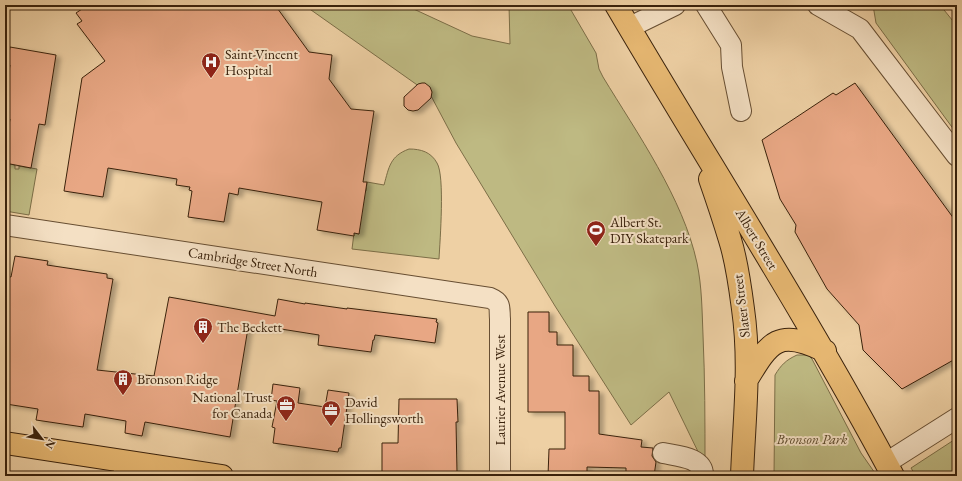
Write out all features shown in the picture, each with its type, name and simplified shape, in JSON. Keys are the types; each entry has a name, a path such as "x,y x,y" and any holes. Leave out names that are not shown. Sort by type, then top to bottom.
{"main road":[{"name":"Albert Street","path":"616,5 825,351 890,470"},
{"name":"Slater Street","path":"698,142 731,241 739,278 744,317 746,381 742,476"},
{"path":"746,381 769,346 781,340 798,340 825,351"},
{"path":"5,442 124,468 222,476"}],"street":[{"path":"630,27 675,5"},
{"path":"706,5 731,45 732,67 741,111"},
{"path":"818,5 860,30 957,156"},
{"name":"Cambridge Street North","path":"5,225 490,298 496,300 499,304"},
{"name":"Laurier Avenue West","path":"499,304 500,476"},
{"path":"890,470 957,418"},
{"path":"663,453 695,461 700,465 703,476"}],"green space":[{"path":"304,5 405,5 472,36 510,44 509,5 568,5 596,53 599,69 603,77 644,143 670,190 690,239 697,263 702,299 705,384 705,466 669,392 631,425 555,306 456,143 430,94"},
{"path":"873,5 940,5 957,26 957,134 876,23"},
{"path":"409,149 422,151 432,156 437,163 439,170 441,181 441,209 439,259 352,249 354,233 359,234 361,190 366,191 367,182 384,185 391,163 398,155"},
{"path":"5,163 15,165 15,169 19,169 19,166 37,169 29,215 5,211"},
{"name":"Bronson Park","path":"797,355 808,355 812,359 861,453 877,476 774,476 775,375 784,363"},
{"path":"957,438 957,476 916,476 911,468"}],"building":[{"path":"88,5 275,5 309,52 332,55 329,79 351,109 374,111 363,182 367,182 359,234 354,233 354,236 317,230 322,202 239,188 238,195 229,193 224,222 188,217 192,191 189,190 190,187 176,185 177,179 108,168 103,197 64,191 82,78 105,61 77,24 82,21 76,13"},
{"path":"10,47 56,55 45,125 39,124 31,168 5,163 5,150 10,119 5,118 5,96 10,65 7,65"},
{"path":"425,83 430,87 432,92 431,98 418,110 408,110 404,106 404,97 418,84"},
{"path":"855,83 957,223 957,358 902,389 863,350 859,325 827,289 795,232 796,225 780,199 762,140 833,93 836,95"},
{"path":"15,256 48,261 47,265 107,274 107,278 113,279 97,370 154,376 169,297 275,316 278,299 305,304 437,319 436,322 438,323 435,343 375,335 371,352 318,345 319,335 281,329 248,328 230,437 145,422 142,436 125,433 126,421 85,414 83,427 36,420 38,409 6,404 8,394 5,394 5,276 11,277"},
{"path":"528,312 549,312 549,332 557,332 557,345 573,345 573,376 589,376 589,391 599,391 599,434 642,440 641,447 653,448 652,456 656,462 654,476 627,476 628,473 626,473 626,468 587,467 587,476 548,476 549,449 565,449 565,412 528,412"},
{"path":"273,384 300,388 298,403 325,407 328,390 349,393 341,448 339,448 338,452 273,443 275,428 272,427 277,401 271,400"},
{"path":"399,399 457,399 457,472 382,472 382,443 398,443"}],"place":[{"name":"Saint-Vincent Hospital","path":"211,79"},
{"name":"Albert St. DIY Skatepark","path":"596,247"},
{"name":"The Beckett","path":"203,344"},
{"name":"Bronson Ridge","path":"123,396"},
{"name":"National Trust for Canada","path":"286,422"},
{"name":"David Hollingsworth","path":"331,427"}]}
